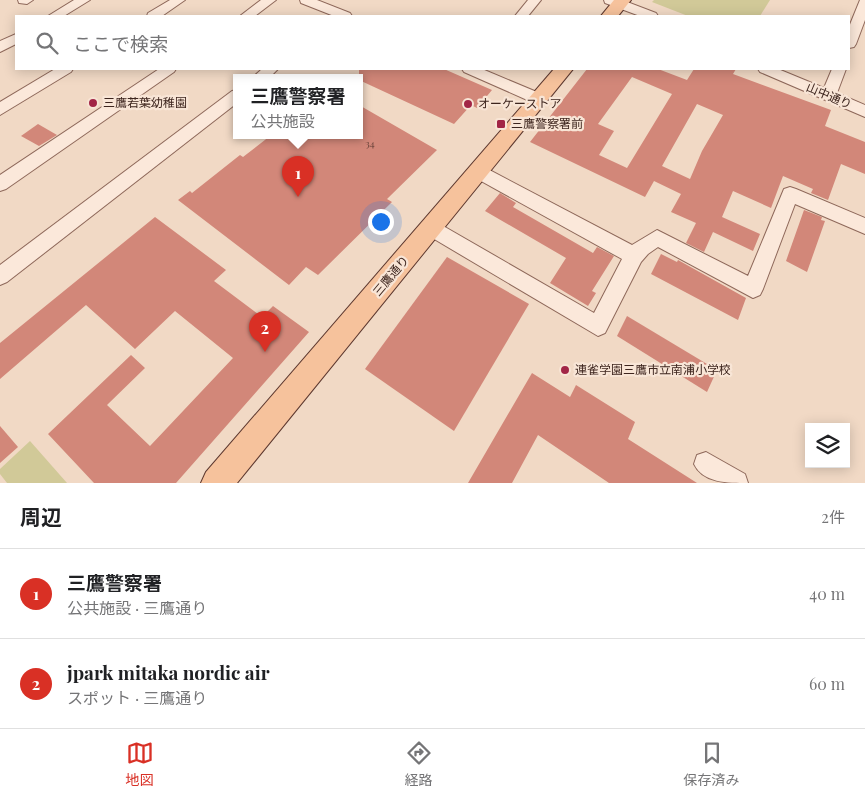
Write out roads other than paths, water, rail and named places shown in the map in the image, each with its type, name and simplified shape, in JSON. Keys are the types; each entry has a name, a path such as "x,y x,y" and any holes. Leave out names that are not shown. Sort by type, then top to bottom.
{"main road":[{"name":"三鷹通り","path":"217,483 563,70"}],"street":[{"path":"57,15 84,0"},
{"path":"154,15 179,0"},
{"path":"248,15 270,0"},
{"path":"306,0 341,15"},
{"path":"522,15 528,2"},
{"path":"850,41 865,3"},
{"path":"615,5 648,15"},
{"path":"0,47 15,39"},
{"path":"0,109 64,70"},
{"path":"0,184 168,70"},
{"path":"474,70 539,99"},
{"name":"山中通り","path":"767,70 865,111"},
{"path":"828,96 839,70"},
{"path":"0,276 233,98"},
{"path":"478,171 634,256"},
{"path":"431,228 598,326 634,256 641,248 656,238 753,289 790,194 865,226"},
{"path":"706,464 736,483"}],"place":[{"name":"三鷹若葉幼稚園","path":"93,103"},
{"name":"オーケーストア","path":"468,104"},
{"name":"三鷹警察署前","path":"501,124"},
{"name":"三鷹警察署","path":"298,197"},
{"name":"jpark mitaka nordic air","path":"265,352"},
{"name":"連雀学園三鷹市立南浦小学校","path":"565,370"}]}
